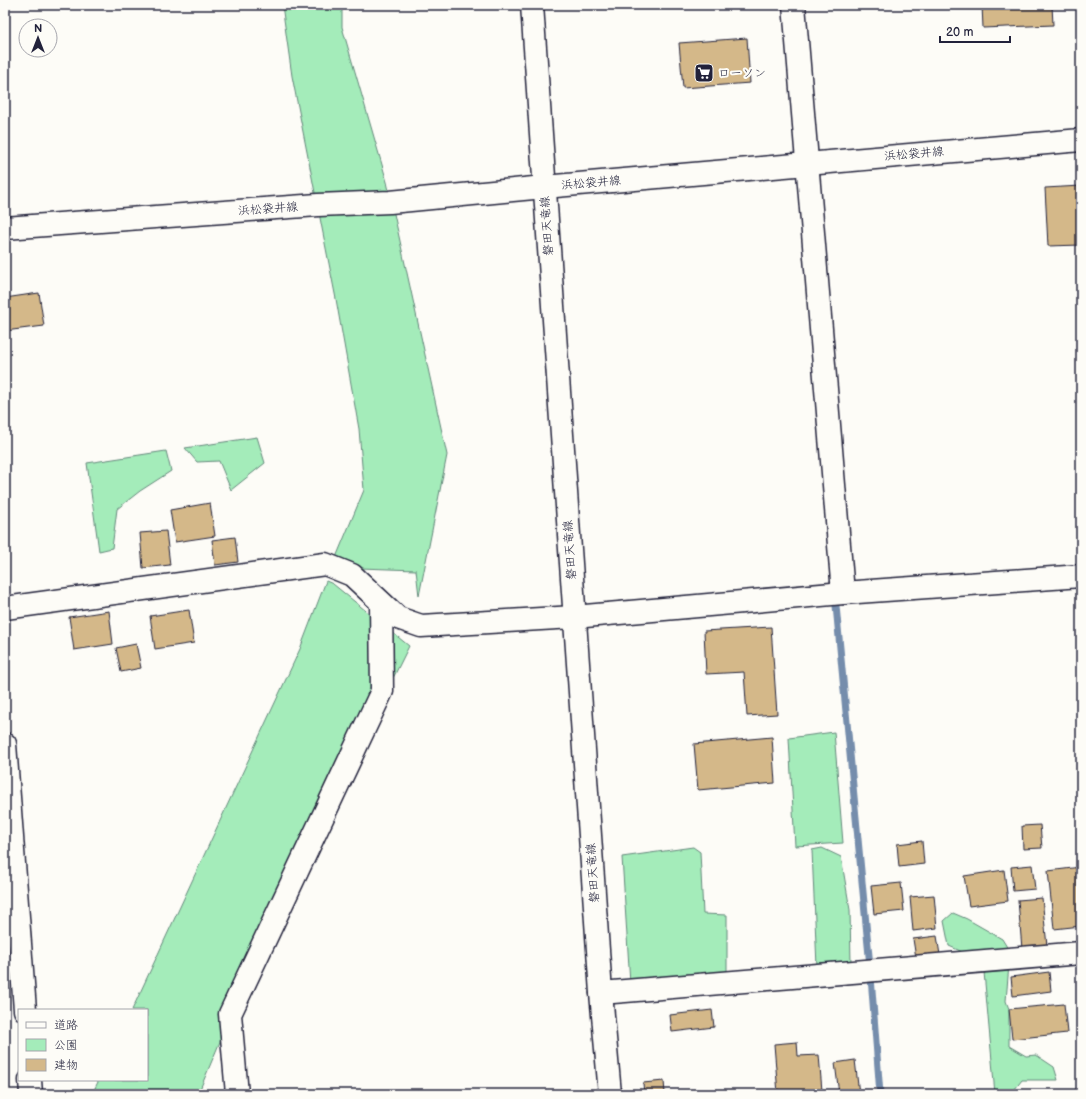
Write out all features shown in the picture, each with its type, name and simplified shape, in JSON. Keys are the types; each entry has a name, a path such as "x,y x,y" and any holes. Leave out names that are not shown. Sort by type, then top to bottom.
{"street":[{"name":"磐田天竜線","path":"532,5 601,993 610,1094"},
{"path":"794,5 843,593"},
{"name":"浜松袋井線","path":"5,228 318,205 390,202 1081,140"},
{"path":"5,608 325,564 352,575 398,618 421,626 574,616 843,593 1081,576"},
{"path":"237,1094 230,1014 382,691 381,603"},
{"path":"5,744 25,1009"},
{"path":"601,993 1081,953"},
{"path":"30,1081 31,1094"}],"green space":[{"path":"282,5 342,5 342,27 387,182 447,455 419,596 416,570 332,567 364,490 359,429 336,299 292,76"},
{"path":"257,437 265,463 231,490 219,461 197,462 185,448"},
{"path":"166,451 171,471 140,491 117,509 112,548 99,551 87,463"},
{"path":"326,581 333,584 409,646 290,886 240,994 198,1094 92,1094 98,1081 148,1081 148,1009 132,1009 300,649"},
{"path":"834,732 843,843 795,846 789,738"},
{"path":"693,847 700,852 703,914 727,915 727,973 630,983 622,857"},
{"path":"822,848 841,857 850,910 851,964 817,967 812,850"},
{"path":"953,913 967,919 1002,939 1010,952 1006,1001 1009,1009 1009,1046 1026,1056 1036,1055 1054,1067 1058,1080 1022,1080 1011,1094 995,1094 983,961 949,946 944,921"}],"building":[{"path":"982,5 1052,5 1053,25 983,28"},
{"path":"747,38 750,83 683,88 679,43"},
{"path":"1081,186 1081,245 1048,246 1045,188"},
{"path":"39,293 44,326 5,331 5,298"},
{"path":"210,503 215,536 175,542 170,510"},
{"path":"166,531 170,565 143,568 140,533"},
{"path":"235,537 238,562 215,565 212,540"},
{"path":"189,610 194,643 155,649 150,616"},
{"path":"109,611 113,644 74,650 69,617"},
{"path":"771,627 777,714 747,716 744,672 706,674 704,631"},
{"path":"136,644 141,668 121,672 116,648"},
{"path":"772,737 775,783 698,790 694,744"},
{"path":"1040,825 1042,848 1023,849 1022,826"},
{"path":"922,841 924,864 899,867 897,844"},
{"path":"1032,865 1035,889 1013,891 1011,867"},
{"path":"1081,867 1081,926 1054,929 1048,871"},
{"path":"1004,870 1008,901 969,906 964,876"},
{"path":"901,883 904,911 874,914 871,886"},
{"path":"934,895 937,928 913,931 910,897"},
{"path":"1042,898 1047,946 1022,949 1018,900"},
{"path":"937,936 940,955 916,958 913,939"},
{"path":"1049,972 1051,991 1013,996 1011,977"},
{"path":"1064,1004 1067,1033 1012,1039 1009,1009"},
{"path":"1081,1006 1081,1054 1077,1007"},
{"path":"712,1010 714,1027 672,1032 670,1015"},
{"path":"797,1042 798,1056 819,1055 822,1091 778,1094 774,1044"},
{"path":"855,1060 859,1094 839,1094 835,1063"},
{"path":"664,1081 665,1094 644,1094 643,1083"}],"waterway":[{"path":"835,595 871,977 880,1094"}],"place":[{"name":"ローソン","path":"704,73"}]}
